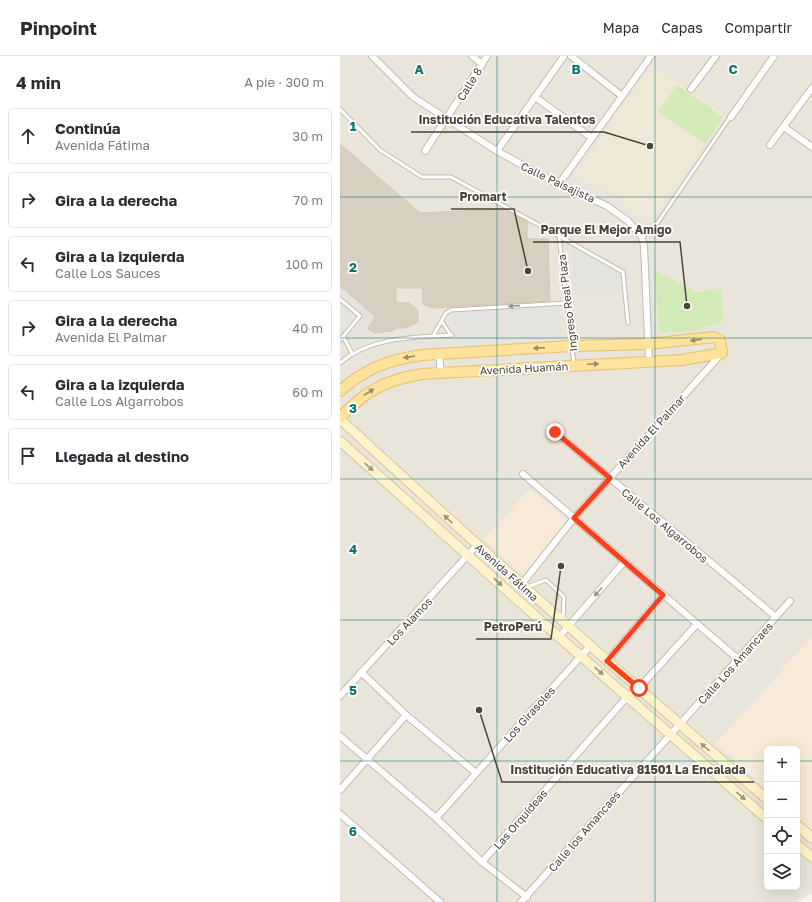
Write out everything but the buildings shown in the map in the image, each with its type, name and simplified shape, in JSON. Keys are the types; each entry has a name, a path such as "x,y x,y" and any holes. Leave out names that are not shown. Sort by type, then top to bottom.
{"main road":[{"name":"Avenida Huamán","path":"340,391 359,376 378,365 398,359 439,354 572,346 648,344 717,337 720,340 722,353 682,360 440,373 404,377 386,382 368,392 340,418"},
{"name":"Avenida Fátima","path":"340,418 565,624 764,796"},
{"name":"Avenida Fátima","path":"340,441 559,637 766,818"},
{"path":"392,487 402,476"},
{"path":"800,828 812,838"},
{"path":"800,847 812,857"}],"street":[{"name":"Calle Paisajista","path":"372,56 412,97 497,151 559,184 607,206 628,221 642,237"},
{"path":"472,56 482,64"},
{"name":"Calle 8","path":"425,151 487,56"},
{"path":"497,151 564,56"},
{"path":"571,56 622,96"},
{"path":"559,184 651,56"},
{"path":"691,89 716,56"},
{"path":"731,117 774,56"},
{"path":"770,146 812,88"},
{"path":"535,97 592,138"},
{"path":"784,127 812,147"},
{"path":"642,237 649,362"},
{"name":"Avenida El Palmar","path":"523,586 574,518 722,353"},
{"path":"439,354 440,373"},
{"name":"Calle Los Algarrobos","path":"555,432 776,617"},
{"path":"523,474 738,659"},
{"name":"Los Alamos","path":"340,696 469,556 477,545"},
{"path":"559,637 565,624 624,562"},
{"path":"607,661 663,595"},
{"name":"Calle Los Amancaes","path":"680,725 790,601"},
{"name":"Las Orquídeas","path":"482,862 627,697 639,688 696,624"},
{"name":"Los Girasoles","path":"436,818 590,646"},
{"path":"361,672 406,715 476,773"},
{"path":"340,790 366,758 406,715"},
{"name":"Calle los Amancaes","path":"521,902 670,734 680,725"},
{"path":"340,736 436,818 482,862 527,897"},
{"path":"340,814 440,902"}],"lane":[{"path":"340,109 380,150 422,177 451,176 623,272 628,323"},
{"path":"642,237 654,228 731,117"},
{"name":"Ingreso Real Plaza","path":"559,236 574,365"},
{"path":"340,299 360,316 340,340"},
{"path":"433,336 446,313 450,310 566,303"},
{"path":"340,363 352,353 375,344 399,338 452,335 442,322"},
{"path":"343,336 352,353"},
{"path":"523,586 546,580 564,597 565,624"}],"shaded area":[{"path":"340,56 812,56 812,893 795,902 340,902"},
{"path":"651,64 726,116 650,222 644,222 613,194 575,176"},
{"path":"570,239 628,267 629,291 574,291"},
{"path":"340,288 374,317 356,337 351,333 340,345"},
{"path":"559,303 561,339 454,343 453,308"},
{"path":"530,489 569,521 524,575 483,539"},
{"path":"812,637 812,829 800,819 800,746 764,746 764,787 716,743"}],"green space":[{"path":"677,85 723,117 705,144 658,112"},
{"path":"654,270 698,292 721,288 723,321 693,331 659,333"}],"place":[{"name":"Institución Educativa Talentos","path":"650,146"},
{"name":"Promart","path":"528,271"},
{"name":"Parque El Mejor Amigo","path":"687,306"},
{"name":"PetroPerú","path":"561,566"},
{"name":"Institución Educativa 81501 La Encalada","path":"479,710"}],"route":[{"path":"555,432 610,478 574,518 663,595 607,661 639,688"}]}
